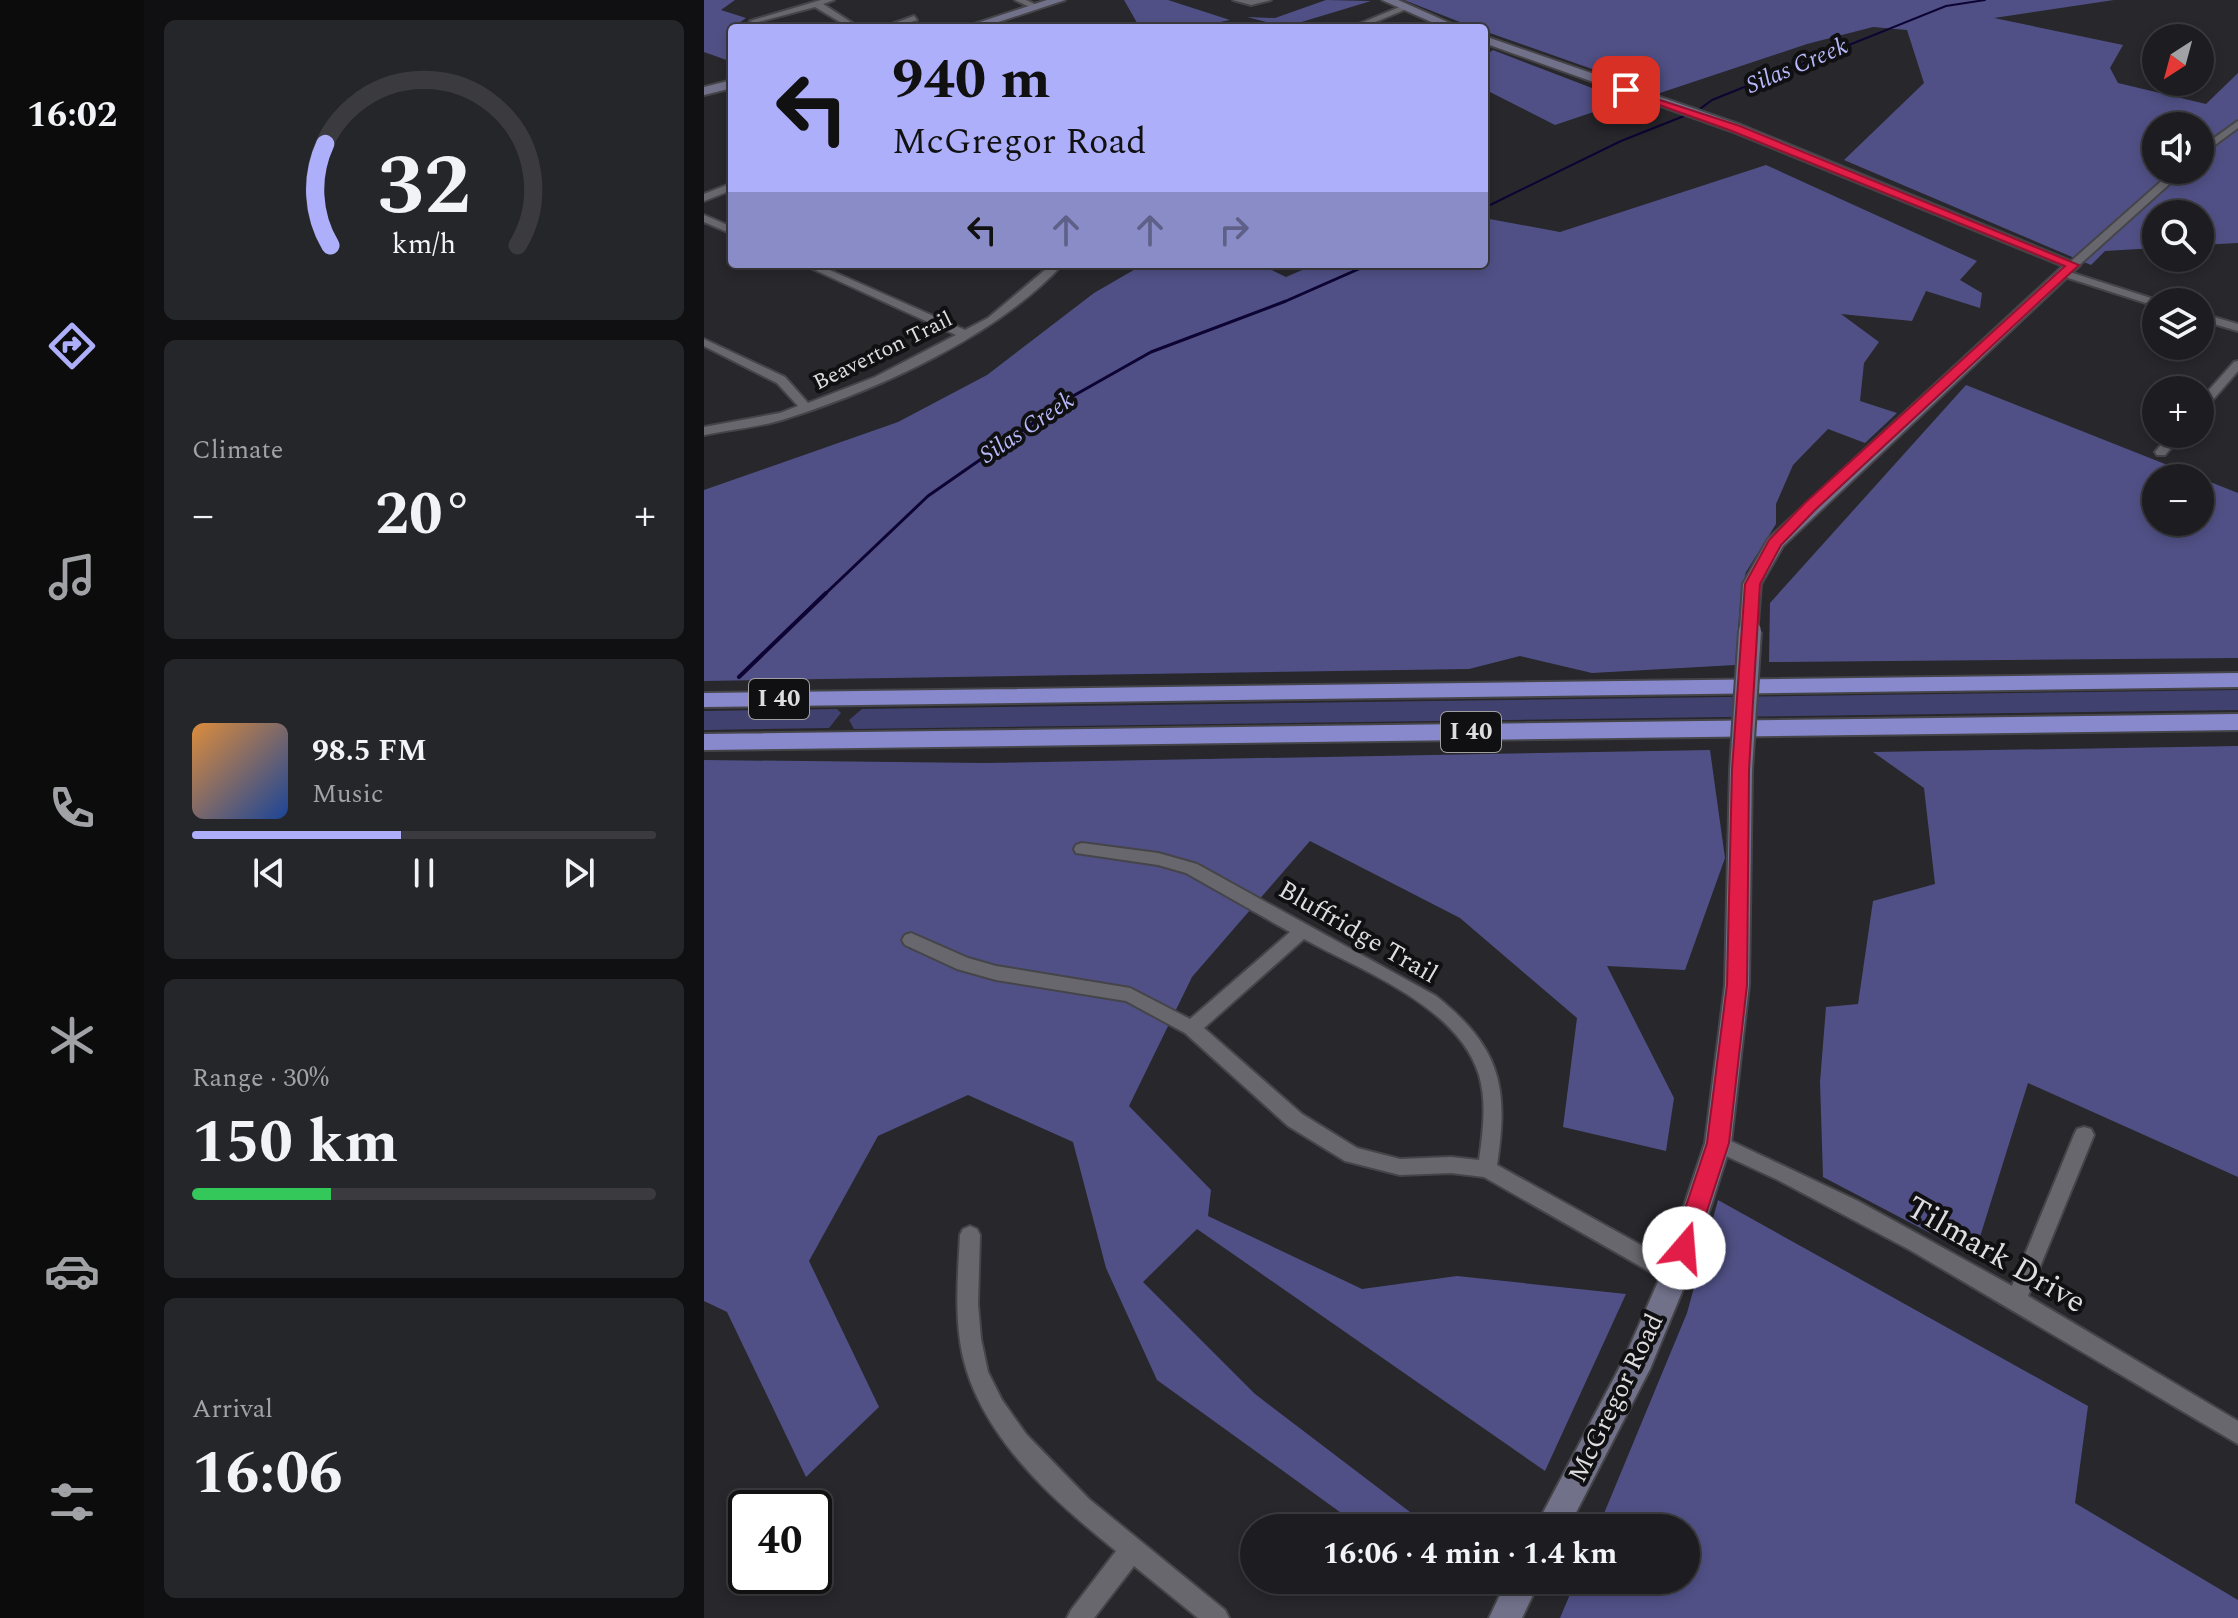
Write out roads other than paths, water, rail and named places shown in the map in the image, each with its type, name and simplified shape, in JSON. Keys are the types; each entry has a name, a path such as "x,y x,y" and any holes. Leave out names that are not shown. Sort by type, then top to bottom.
{"highway":[{"name":"I 40","path":"704,700 2238,680"},
{"name":"I 40","path":"704,742 2238,722"}],"street":[{"path":"754,21 830,0"},
{"path":"1019,0 1037,7"},
{"path":"981,24 1059,0"},
{"path":"1237,0 1251,3 1267,0"},
{"path":"1388,0 1445,24"},
{"path":"817,4 850,24"},
{"path":"1366,24 1405,8"},
{"path":"897,24 914,18"},
{"path":"1488,40 1703,117 2142,298"},
{"path":"704,91 728,85"},
{"path":"2214,142 2238,124"},
{"path":"2068,269 2164,184"},
{"path":"704,198 728,188"},
{"path":"704,218 728,229"},
{"path":"816,268 964,334"},
{"name":"Beaverton Trail","path":"704,431 807,409 879,380 992,320 1053,268"},
{"name":"McGregor Road","path":"1558,1514 1631,1377 1675,1275 1718,1143 1737,985 1741,770 1752,584 1775,543 2068,269"},
{"path":"2214,320 2238,328"},
{"path":"704,342 781,380 807,409"},
{"path":"2214,392 2236,368"},
{"path":"2161,452 2165,448"},
{"name":"Bluffridge Trail","path":"1082,849 1158,859 1191,868 1422,997 1465,1031 1484,1061 1495,1106 1487,1169"},
{"path":"1191,1028 1302,931"},
{"path":"911,940 963,964 996,973 1130,995 1191,1028 1295,1120 1352,1155 1400,1167 1451,1165 1487,1169 1675,1275"},
{"path":"2016,1301 2084,1135"},
{"name":"Tilmark Drive","path":"1718,1143 1783,1172 2016,1301 2238,1433"},
{"path":"970,1235 968,1318 972,1353 989,1400 1028,1454 1217,1618"},
{"path":"1079,1618 1133,1548"},
{"path":"1505,1618 1517,1594"}],"waterway":[{"name":"Silas Creek","path":"1697,111 1712,100 1946,6 1985,0"},
{"name":"Silas Creek","path":"1488,206 1621,141 1689,114"},
{"name":"Silas Creek","path":"824,595 928,496 1066,400 1151,352 1286,301 1361,268"},
{"name":"Silas Creek","path":"739,677 826,593"}]}
